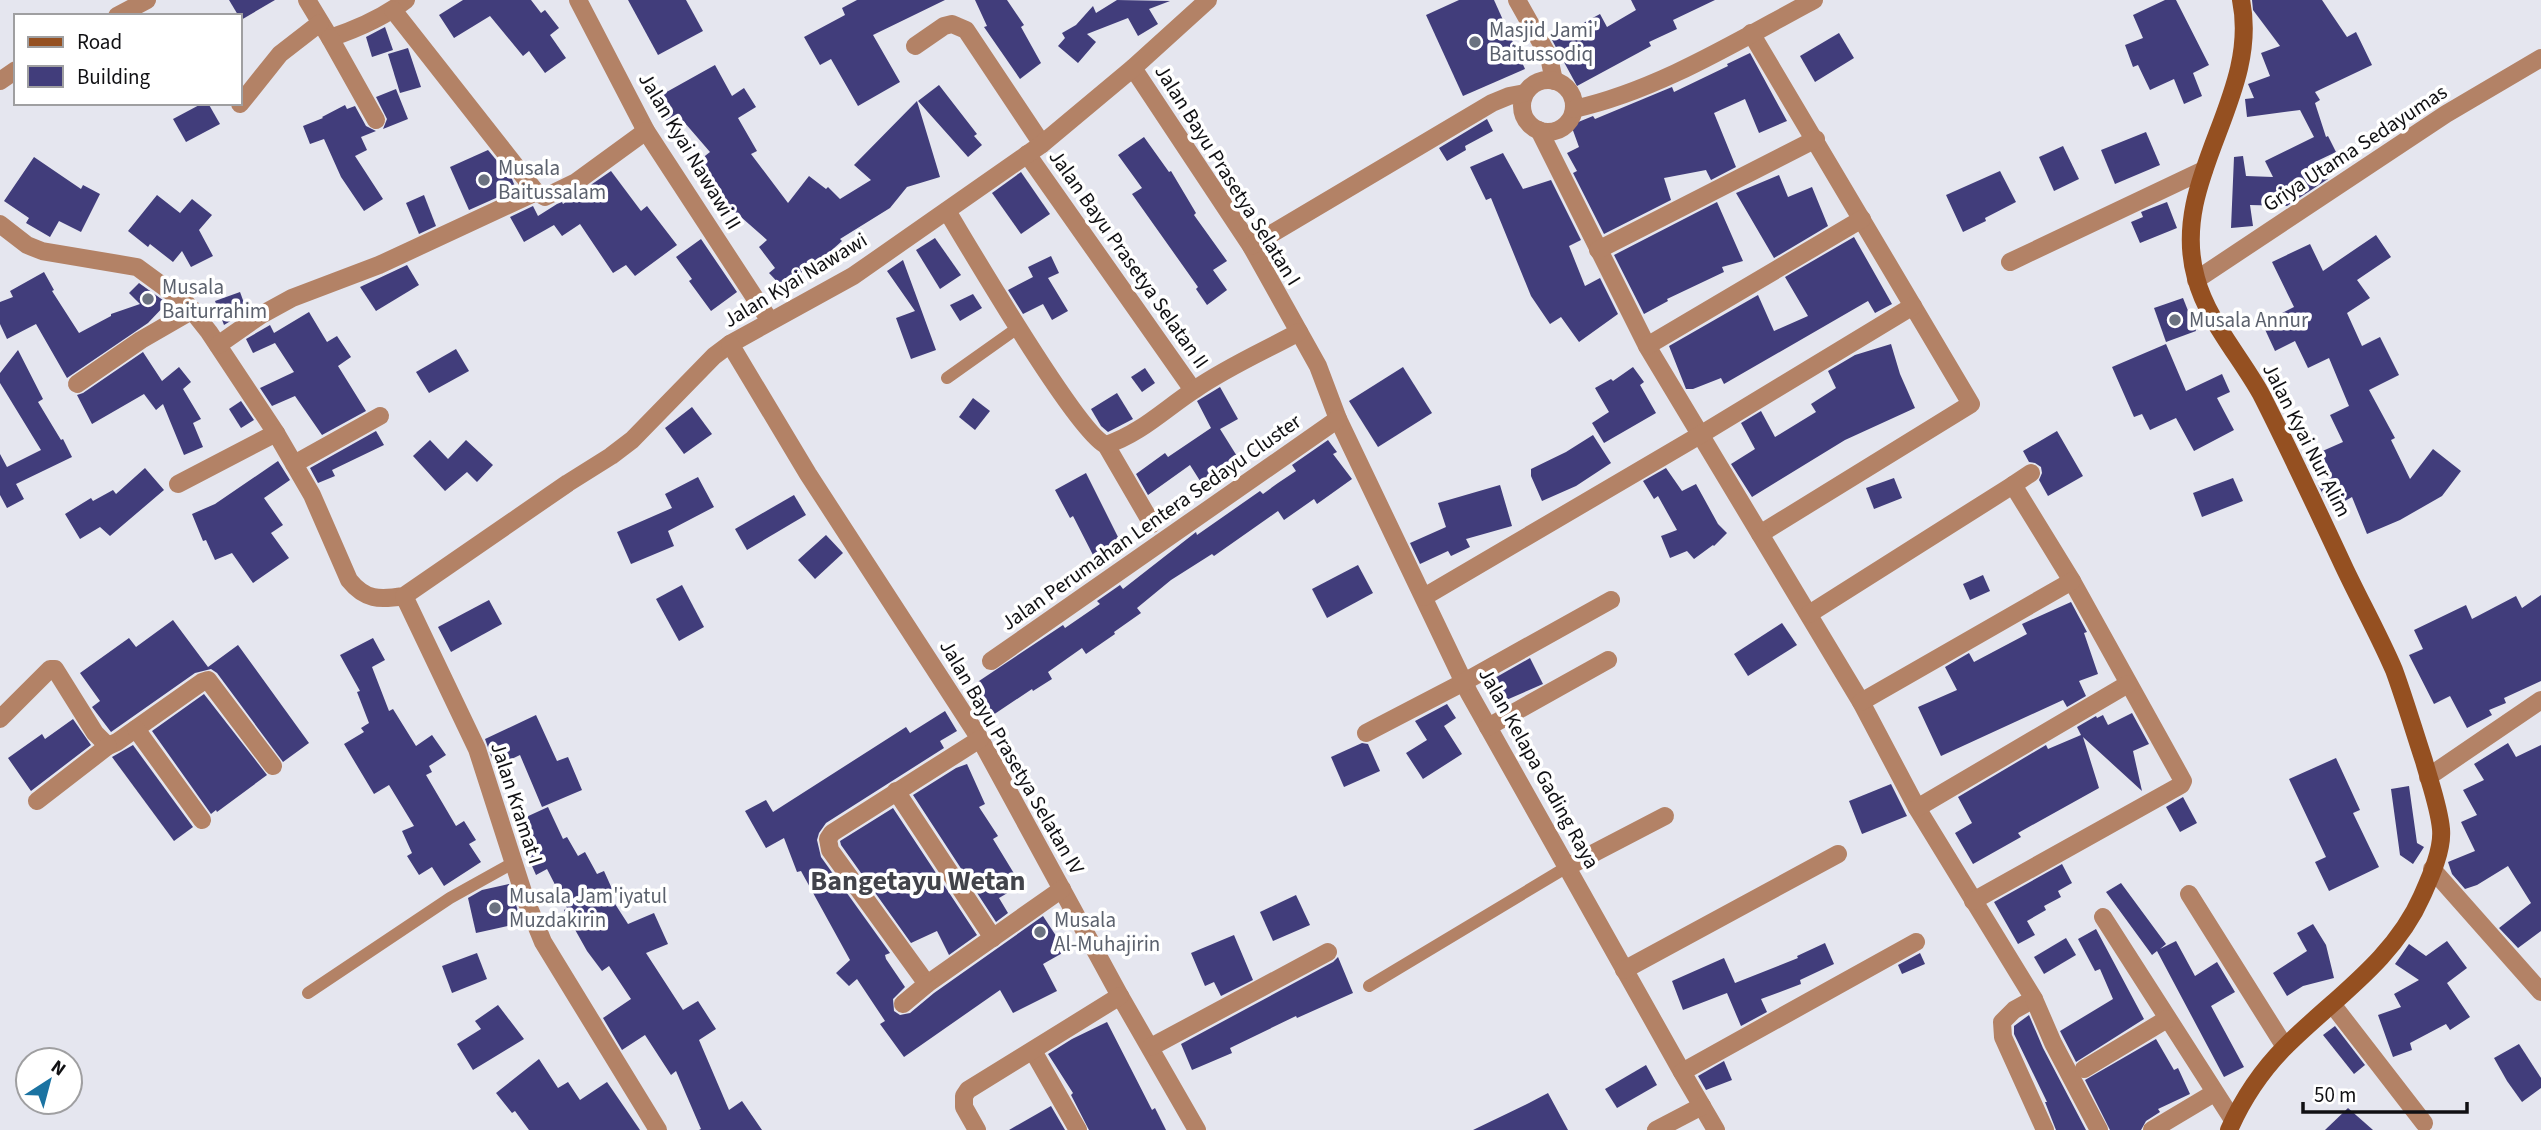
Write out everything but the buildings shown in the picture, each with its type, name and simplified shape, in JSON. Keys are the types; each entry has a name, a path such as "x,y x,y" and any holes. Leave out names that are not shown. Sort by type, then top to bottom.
{"street":[{"path":"121,14 147,0"},
{"path":"307,0 376,120"},
{"name":"Jalan Kyai Nawawi II","path":"578,0 646,131 770,321"},
{"path":"1517,0 1549,57 1554,80 1569,91 1573,100 1574,109 1565,126 1557,130 1539,130"},
{"path":"1574,109 1638,91 1814,0"},
{"name":"Jalan Kyai Nur Alim","path":"2231,1125 2239,1105 2285,1046 2376,964 2400,933 2421,898 2432,869 2441,829 2428,777 2393,670 2260,393 2215,318 2196,280 2190,253 2189,224 2204,170 2238,79 2245,30 2241,0"},
{"name":"Jalan Kyai Nawawi","path":"404,596 632,440 714,356 770,321 853,276 1035,149 1133,68 1201,3"},
{"path":"242,102 280,54 325,31 358,28 400,5 536,191 545,197 561,191 646,131"},
{"name":"Jalan Bayu Prasetya Selatan II","path":"915,46 944,26 952,24 966,30 1035,149 1193,390"},
{"path":"1751,33 1970,404 1760,534"},
{"name":"Griya Utama Sedayumas","path":"2196,280 2446,114 2541,58"},
{"name":"Jalan Bayu Prasetya Selatan I","path":"1133,68 1251,246 1318,366 1338,419"},
{"path":"1251,246 1492,103 1525,93 1537,82 1554,80"},
{"path":"1525,93 1522,109 1525,118 1539,130 1647,346 1861,702 1917,808 2034,999 2053,1043 2099,1130"},
{"path":"1598,250 1816,139"},
{"path":"2010,262 2204,170"},
{"path":"218,345 261,315 292,298 379,265 536,191"},
{"path":"947,211 1074,410 1095,438 1107,445 1152,524"},
{"path":"1647,346 1862,219"},
{"path":"0,224 27,245 42,251 137,267 178,296 193,310 276,433 312,495 343,568 357,590 370,598 383,600 404,596"},
{"path":"1424,597 1913,306"},
{"path":"77,384 141,340 193,310"},
{"path":"1107,445 1122,440 1193,390 1299,332"},
{"name":"Jalan Bayu Prasetya Selatan IV","path":"730,345 808,474 980,739 1196,1130"},
{"path":"294,464 380,416"},
{"name":"Jalan Kelapa Gading Raya","path":"1338,419 1464,682 1716,1130"},
{"name":"Jalan Perumahan Lentera Sedayu Cluster","path":"991,661 1338,419"},
{"path":"178,484 276,433"},
{"path":"1809,614 2031,473"},
{"path":"1973,901 2181,785 2183,776 2073,581 2013,485"},
{"path":"1861,702 2073,581"},
{"name":"Jalan Kramat I","path":"404,596 477,749 535,923 551,957 653,1128"},
{"path":"1366,733 1611,600"},
{"path":"1488,727 1608,660"},
{"path":"0,719 42,676 50,669 55,669 100,740 108,746"},
{"path":"37,801 108,746 208,680 272,766"},
{"path":"1917,808 2129,684"},
{"path":"2428,777 2541,700"},
{"path":"136,729 202,820"},
{"path":"927,984 828,844 828,839 832,833 980,739"},
{"path":"896,791 993,938"},
{"path":"1567,867 1665,816"},
{"path":"1624,970 1838,855"},
{"path":"2432,869 2541,992"},
{"path":"903,1004 927,984 1062,889"},
{"path":"2189,894 2285,1046"},
{"path":"2103,917 2214,1093 2231,1125"},
{"path":"1682,1072 1916,942"},
{"path":"1151,1047 1328,952"},
{"path":"977,1130 964,1107 964,1096 968,1090 1120,996"},
{"path":"2034,999 2014,1010 2002,1023 2003,1037 2045,1130"},
{"path":"2332,1004 2424,1123"},
{"path":"2084,1069 2167,1019"},
{"path":"1033,1051 1078,1130"},
{"path":"2152,1130 2214,1093"},
{"path":"1656,1130 1702,1106"}],"lane":[{"path":"947,378 1019,327"},
{"path":"308,993 450,898 513,863"},
{"path":"1369,986 1567,867"}],"place":[{"name":"Masjid Jami' Baitussodiq","path":"1475,42"},
{"name":"Musala Baitussalam","path":"484,180"},
{"name":"Musala Baiturrahim","path":"148,299"},
{"name":"Musala Annur","path":"2175,320"},
{"name":"Musala Jam'iyatul Muzdakirin","path":"495,908"},
{"name":"Musala Al-Muhajirin","path":"1040,932"}],"district":[{"name":"Bangetayu Wetan","path":"918,881"}]}
